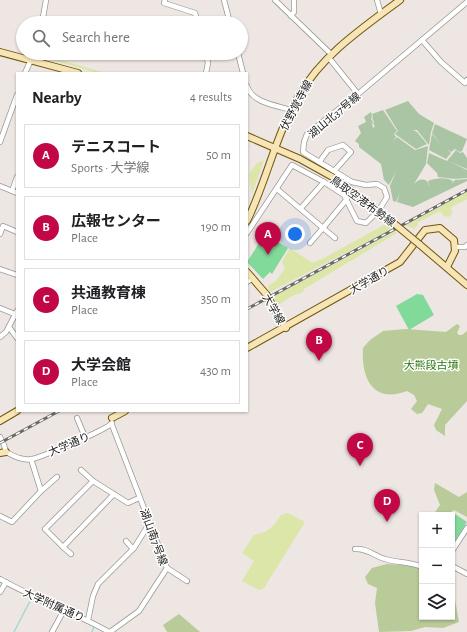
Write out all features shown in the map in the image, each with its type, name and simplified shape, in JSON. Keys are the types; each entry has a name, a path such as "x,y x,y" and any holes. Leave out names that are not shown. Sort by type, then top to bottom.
{"main road":[{"name":"伏野覚寺線","path":"248,218 291,110 313,75 331,56 400,0"},
{"path":"0,52 16,56"},
{"path":"33,60 63,71"},
{"name":"鳥取空港布勢線","path":"248,136 300,159 336,179 379,210 467,285"},
{"name":"大学通り","path":"248,347 286,328 400,262 419,235 425,230 440,228 454,240 455,247"},
{"path":"447,267 455,247"},
{"name":"大学線","path":"248,273 266,294 286,328"},
{"path":"0,421 16,412"},
{"path":"112,418 123,412"}],"street":[{"path":"43,16 46,0"},
{"path":"165,0 164,3 195,13 196,16"},
{"path":"224,0 228,16"},
{"path":"275,0 331,56 358,94"},
{"path":"377,0 381,14"},
{"path":"291,16 294,12 294,1"},
{"name":"湖山北37号線","path":"248,232 292,165 340,192 347,199 355,218 362,223 366,223 379,210 387,197 384,188 377,184 357,183 303,152 307,134 358,94 467,2"},
{"path":"422,40 441,62 466,82"},
{"path":"25,72 30,60"},
{"path":"206,72 207,60"},
{"path":"240,60 243,72"},
{"path":"248,89 250,94 256,98 291,110"},
{"path":"0,142 16,98"},
{"path":"12,110 16,112"},
{"path":"320,161 328,150 344,145 351,152 335,170"},
{"path":"0,186 14,192 16,182"},
{"path":"301,208 324,182"},
{"path":"277,189 335,238"},
{"path":"310,243 347,199"},
{"path":"0,234 3,226 16,232"},
{"path":"455,247 466,246"},
{"path":"0,269 16,275"},
{"path":"248,281 253,278"},
{"path":"0,308 16,313"},
{"path":"0,337 9,327 16,315"},
{"path":"9,327 16,337"},
{"path":"76,418 85,437"},
{"path":"112,418 112,425"},
{"name":"大学通り","path":"31,459 112,425"},
{"name":"湖山南7号線","path":"109,632 139,611 167,568 148,524 112,425"},
{"path":"0,437 4,445 3,452 17,458 31,459 41,491"},
{"path":"81,470 93,481 128,503 139,498"},
{"path":"0,516 12,522 41,491 57,477"},
{"path":"71,554 45,529 93,481"},
{"path":"63,547 114,494"},
{"path":"88,620 93,596 98,584 107,573 132,549 148,524"},
{"path":"454,548 467,528"},
{"path":"126,541 132,549"},
{"path":"355,550 362,549 382,559 395,562 405,561 419,565"},
{"path":"167,568 187,581"},
{"path":"455,568 467,574"},
{"name":"大学附属通り","path":"0,579 88,620 109,632"},
{"path":"0,592 6,582"},
{"path":"52,632 64,610"}],"green space":[{"path":"53,60 61,60 102,72 94,72"},
{"path":"408,101 419,114 434,123 429,145 417,130 413,130 417,132 427,144 416,149 395,134 398,131 385,110"},
{"path":"383,110 397,131 394,134 396,137 392,143 397,137 415,150 428,146 426,164 414,184 423,180 427,181 429,187 428,181 441,178 453,181 452,184 455,180 467,179 467,181 413,207 397,202 400,193 396,202 393,201 390,186 396,171 389,185 384,180 381,164 359,147 359,144 355,141 361,133 358,126 366,122 364,117 371,112 373,128 375,126 373,124 374,122 372,114"},
{"path":"435,124 467,139 462,151 460,152 455,149 451,152 447,149 451,153 446,159 429,150 432,134 441,145 432,133"},
{"path":"456,150 460,153 463,152 467,158 467,169 448,161 467,170 467,178 455,179 438,177 437,173 427,163 429,153 447,161"},
{"path":"264,160 252,194 249,174 257,163"},
{"path":"467,192 467,199 450,208 453,213 449,217 444,216 440,211 417,223 418,225 414,229 406,225"},
{"path":"386,224 392,229 270,292 268,286 277,280 285,268 282,262 290,248 312,263"},
{"path":"395,231 397,233 304,289 303,292 290,297 279,305 272,297"},
{"path":"265,234 288,248 272,274 270,272 263,279 248,263 248,260"},
{"path":"417,294 423,295 434,315 409,330 396,306"},
{"name":"大熊段古墳","path":"457,324 460,326 457,333 459,335 462,335 467,331 467,401 445,425 445,436 436,430 434,425 442,409 428,404 422,413 417,414 411,409 417,401 414,395 407,391 395,394 386,394 378,391 372,386 364,369 363,348 370,340 383,331 406,329 446,332"},
{"path":"435,483 459,497 467,492 467,517 454,510 451,512 435,512 440,505 434,490"},
{"path":"288,513 305,522 264,588 259,590 242,581 254,561 242,553 254,535 267,531 273,526 281,515"},
{"path":"455,514 467,522 455,541"},
{"path":"387,564 419,568 419,620 455,620 455,600 459,622 443,628 425,627 411,631 379,632 375,603 377,588 368,584 365,577 372,568"},
{"path":"179,614 200,632 167,632 163,625"}],"waterway":[{"path":"23,594 35,600"},
{"path":"14,632 31,599"},
{"path":"38,601 42,604"},
{"path":"47,606 57,609"},
{"path":"92,632 94,626"}],"railway":[{"path":"248,308 467,190"},
{"path":"0,443 57,412"}],"place":[{"name":"テニスコート","path":"268,255"},
{"name":"広報センター","path":"319,361"},
{"name":"共通教育棟","path":"360,466"},
{"name":"大学会館","path":"387,522"}]}
